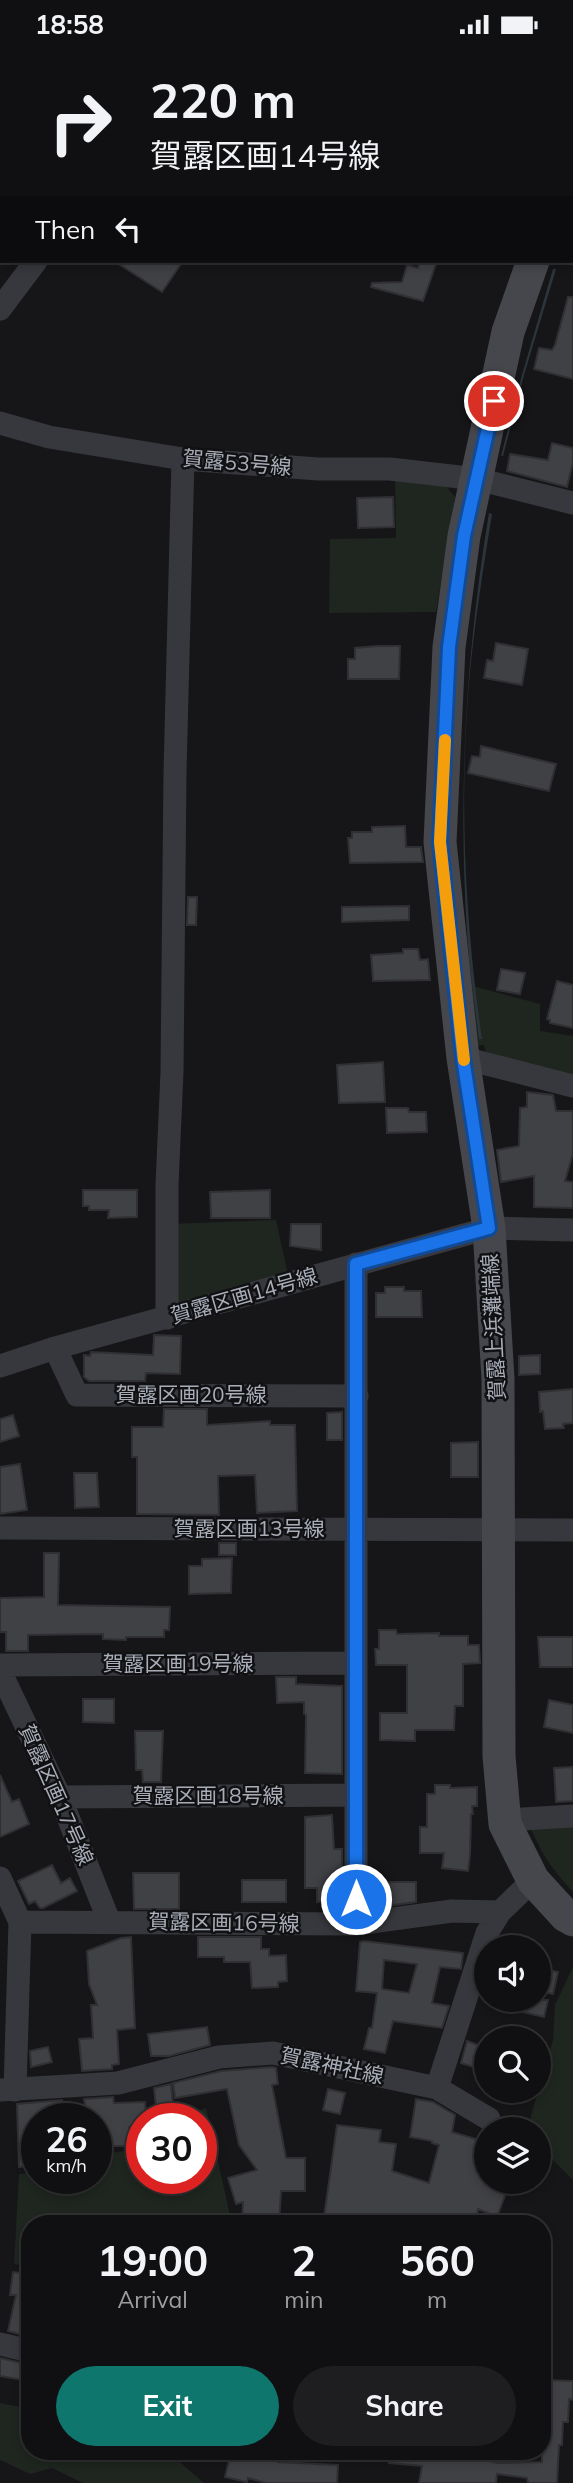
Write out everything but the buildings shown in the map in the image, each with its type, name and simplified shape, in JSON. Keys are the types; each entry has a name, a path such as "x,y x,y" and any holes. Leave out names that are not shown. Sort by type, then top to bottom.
{"street":[{"path":"0,309 34,263"},
{"name":"賀露上浜灘端線","path":"532,263 508,332 464,536 449,647 440,842 463,1058 489,1228 498,1379 497,1669 500,1769 505,1824 533,1880 566,1916 573,1920"},
{"name":"賀露53号線","path":"0,423 48,437 183,459 318,469 390,469 477,479 573,503"},
{"path":"167,1318 167,1185 172,1072 175,786 183,459"},
{"path":"463,1058 573,1086"},
{"name":"賀露区画14号線","path":"0,1366 55,1348 489,1228 573,1230"},
{"path":"356,1264 356,1924"},
{"name":"賀露区画20号線","path":"55,1348 77,1395 357,1396"},
{"name":"賀露区画13号線","path":"0,1528 573,1530"},
{"name":"賀露区画19号線","path":"0,1665 356,1663"},
{"name":"賀露区画17号線","path":"0,1671 60,1797 109,1921"},
{"name":"賀露区画18号線","path":"60,1797 355,1795"},
{"path":"523,1819 573,1816"},
{"path":"0,1878 20,1922 8,2090"},
{"path":"437,2088 487,1933 500,1912 533,1880"},
{"name":"賀露区画16号線","path":"20,1922 356,1924 453,1911 500,1912"},
{"name":"賀露神社線","path":"8,2090 117,2083 219,2057 272,2053 437,2088 486,2117"},
{"path":"0,2344 21,2349"}],"shaded area":[{"path":"553,269 556,269 501,456 522,375"},
{"path":"395,480 444,484 455,497 436,612 329,613 330,539 396,538"},
{"path":"489,513 492,514 469,683"},
{"path":"464,775 465,861 471,951 482,1039 479,1039 464,880"},
{"path":"472,986 540,1004 540,1031 573,1036 573,1080 493,1062 484,1045 478,1045"},
{"path":"276,1220 288,1275 177,1307 171,1224"},
{"path":"573,1819 573,1892 546,1859 528,1820"},
{"path":"573,1967 573,2180 551,2158 551,2117 531,2117 535,2103 551,2103 551,2047 555,2005"},
{"path":"126,2151 126,2194 217,2194 217,2157 230,2215 21,2215 21,2265 14,2264 19,2174 21,2194 112,2194 112,2153"},
{"path":"0,2403 21,2407 21,2460 177,2460 204,2483 83,2483 52,2468 30,2474 0,2460"}],"slow traffic":[{"path":"445,740 440,842 464,1060"}],"route":[{"path":"356,1899 356,1264 489,1228 463,1058 440,842 449,647 464,536 494,401"}]}
